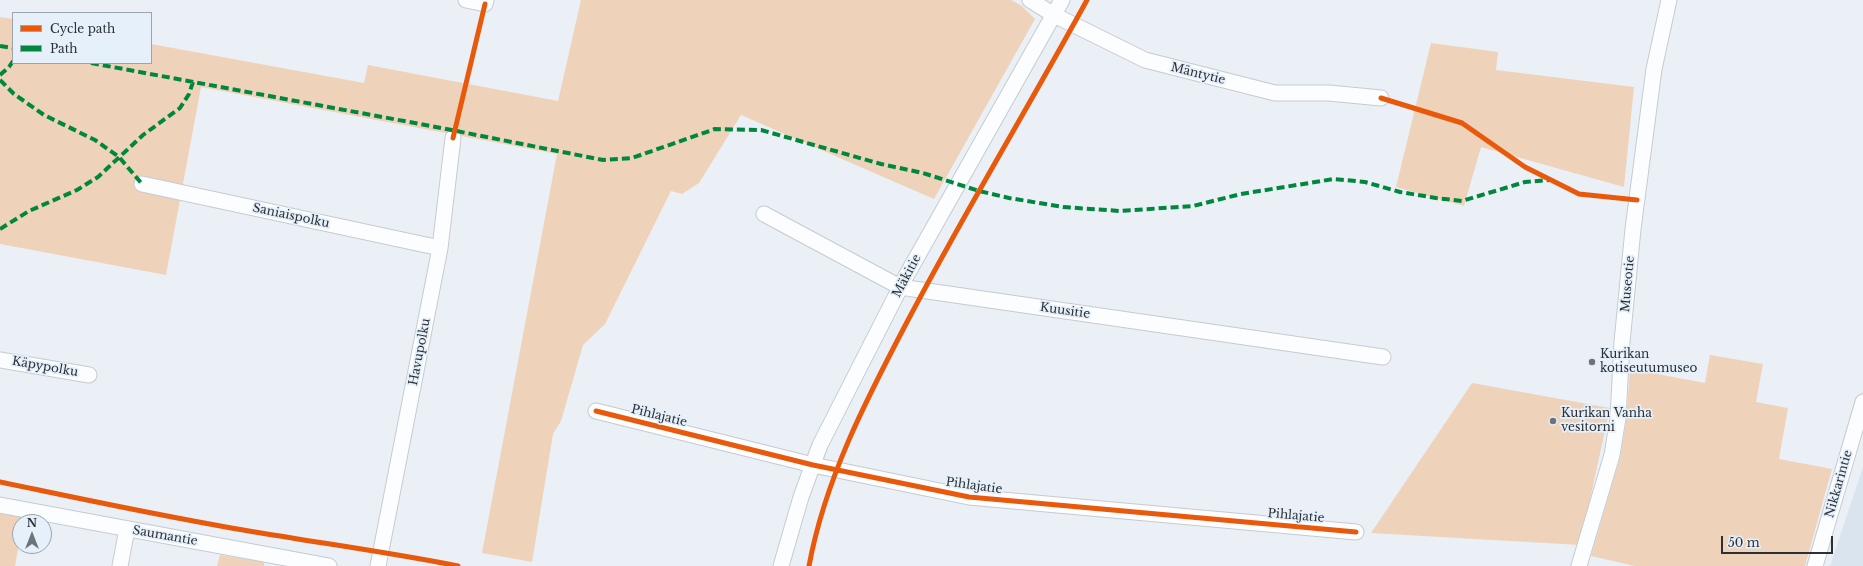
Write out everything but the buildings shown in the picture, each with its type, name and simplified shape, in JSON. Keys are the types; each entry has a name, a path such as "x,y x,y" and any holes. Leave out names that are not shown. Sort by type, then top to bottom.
{"street":[{"path":"466,0 486,2"},
{"name":"Mäntytie","path":"1030,0 1054,15 1145,60 1275,93 1329,93 1381,98"},
{"name":"Mäkitie","path":"781,566 801,497 820,445 900,287 1062,0"},
{"name":"Museotie","path":"1579,566 1612,455 1618,418 1622,342 1633,229 1654,69 1670,0"},
{"name":"Havupolku","path":"378,566 440,248 453,138"},
{"name":"Saniaispolku","path":"142,184 440,248"},
{"name":"Kuusitie","path":"764,214 900,287 1383,357"},
{"name":"Käpypolku","path":"0,360 89,375"},
{"name":"Nikkarintie","path":"1815,566 1863,402"},
{"name":"Pihlajatie","path":"596,411 813,464 969,497 1356,532"},
{"name":"Saumantie","path":"0,505 126,530 330,566"},
{"path":"120,566 126,530"}],"shaded area":[{"path":"581,0 1011,0 1022,6 1035,19 934,199 741,115 699,183 682,194 671,191 605,324 583,345 561,421 553,434 532,562 482,553 557,154 201,87 166,275 0,244 0,17 12,19 12,64 152,64 152,44 364,83 368,65 558,101"},
{"path":"1431,43 1498,52 1496,70 1634,87 1624,187 1481,147 1464,206 1396,187"},
{"path":"1710,355 1763,364 1756,402 1788,408 1779,459 1832,469 1805,566 1635,566 1591,556 1620,458 1626,422 1630,369 1705,383"},
{"path":"1472,383 1610,408 1580,545 1371,533"},
{"path":"1863,467 1863,566 1830,566"},
{"path":"0,512 12,514 12,554 17,554 15,566 0,566"},
{"path":"220,555 264,562 264,566 217,566"}],"marked path":[{"path":"0,46 12,48"},
{"path":"0,75 12,62"},
{"path":"96,64 431,126 603,160 632,158 715,129 761,130 881,164 923,173 979,191 1009,198 1063,207 1120,211 1193,206 1241,194 1334,179 1365,182 1400,192 1462,201 1525,182 1549,180"},
{"path":"0,80 14,94 44,115 95,140 119,157 142,184"},
{"path":"0,229 29,211 77,190 98,177 143,135 180,108 189,94 193,82"}],"cycle path":[{"path":"809,566 825,502 836,471 862,411 907,322 951,241 1087,0"},
{"path":"453,138 485,4"},
{"path":"1381,98 1462,123 1525,167 1579,194 1637,200"},
{"path":"596,411 813,465 969,497 1356,532"},
{"path":"0,482 196,522 458,566"}],"place":[{"name":"Kurikan kotiseutumuseo","path":"1592,362"},
{"name":"Kurikan Vanha vesitorni","path":"1553,421"}]}
